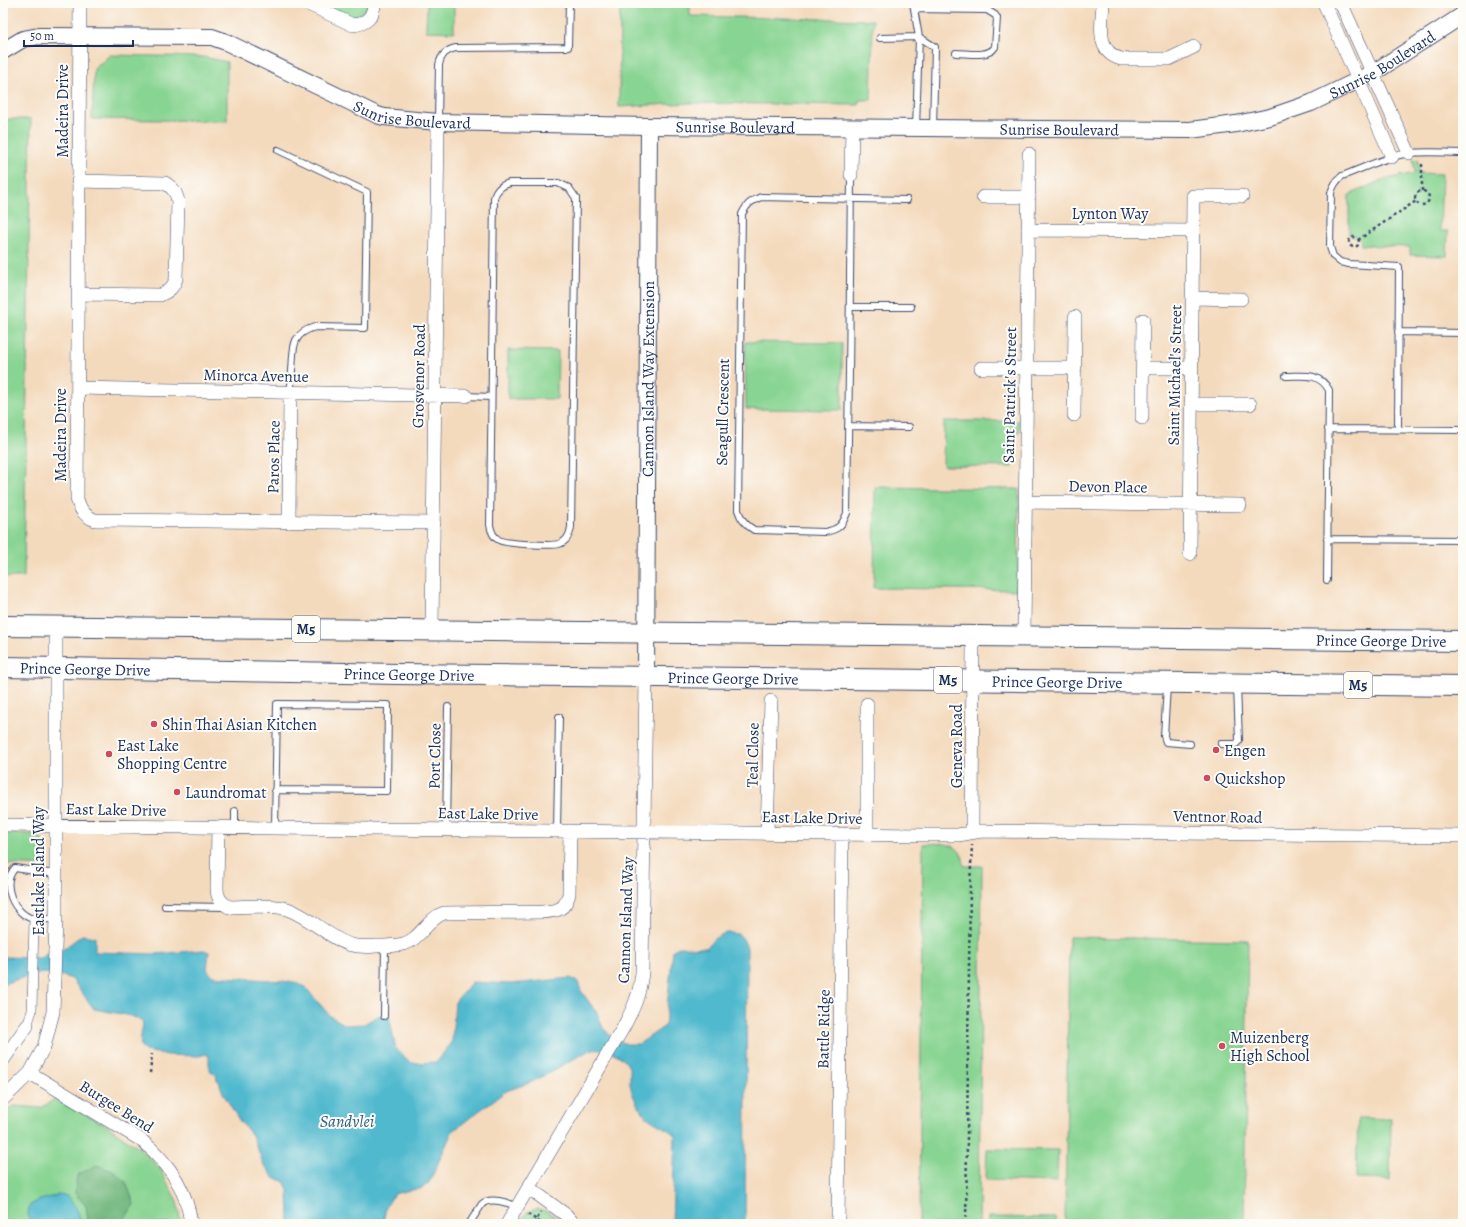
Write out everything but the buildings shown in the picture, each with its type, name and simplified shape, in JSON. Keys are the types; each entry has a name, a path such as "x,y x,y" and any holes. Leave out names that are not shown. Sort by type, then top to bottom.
{"main road":[{"name":"Prince George Drive","path":"3,626 1463,641"},
{"name":"Prince George Drive","path":"3,668 1463,686"}],"street":[{"name":"Madeira Drive","path":"80,3 77,498 81,510 88,517 95,520 434,524"},
{"path":"306,3 353,25 367,21 374,9 374,3"},
{"path":"1103,3 1102,37 1104,46 1114,58 1169,59 1194,47"},
{"path":"1324,3 1392,157"},
{"path":"1341,3 1409,153"},
{"name":"Sunrise Boulevard","path":"3,51 23,39 32,36 212,37 226,42 369,112 384,117 438,122 649,126 1190,130 1236,124 1270,117 1311,103 1373,73 1463,15"},
{"name":"Grosvenor Road","path":"432,630 438,122"},
{"name":"Cannon Island Way Extension","path":"646,677 649,126"},
{"name":"Seagull Crescent","path":"851,175 852,127"},
{"name":"Saint Patrick's Street","path":"1024,636 1029,154"},
{"path":"78,181 165,183 172,187 178,201 176,278 173,286 168,292 160,295 78,294"},
{"name":"Saint Michael's Street","path":"1190,554 1193,196 1242,196"},
{"path":"983,197 1028,197"},
{"name":"Lynton Way","path":"1028,230 1193,230"},
{"path":"1192,298 1241,298"},
{"path":"1074,415 1075,317"},
{"path":"1142,418 1143,320"},
{"path":"981,368 1074,368"},
{"path":"1143,368 1191,368"},
{"name":"Minorca Avenue","path":"78,388 466,396"},
{"name":"Paros Place","path":"289,522 290,393"},
{"path":"1191,404 1250,404"},
{"name":"Devon Place","path":"1025,502 1240,505"},
{"name":"Eastlake Island Way","path":"5,1094 30,1073 44,1047 53,1012 56,918 56,626"},
{"name":"Geneva Road","path":"972,832 973,636"},
{"name":"Cannon Island Way","path":"507,1224 623,1028 636,1003 640,988 642,973 646,677"},
{"name":"Teal Close","path":"767,833 771,701"},
{"path":"867,704 867,834"},
{"name":"East Lake Drive","path":"3,825 958,835 972,832"},
{"path":"218,827 217,895 224,904 229,907 278,907 287,909 300,915 350,945 360,946 404,944 435,918 444,913 542,912 558,910 564,907 569,894 570,831"},
{"name":"Ventnor Road","path":"972,832 1463,836"},
{"name":"Battle Ridge","path":"838,1224 842,834"},
{"path":"3,1060 27,1026 32,1011 34,919"},
{"name":"Burgee Bend","path":"30,1073 141,1140 154,1152 171,1170 185,1197 190,1213 191,1224"},
{"path":"528,1188 566,1215 574,1224"}],"lane":[{"path":"438,122 439,65 441,56 444,53 450,49 456,48 568,47 569,3"},
{"path":"916,128 919,37 914,6 987,10 995,14 995,47 993,51 984,54 956,53"},
{"path":"880,38 919,37 935,47 933,128"},
{"path":"278,150 367,192 365,328 315,327 300,334 293,346 290,393"},
{"path":"1398,429 1399,266 1349,264 1340,262 1333,256 1330,247 1332,186 1336,180 1342,176 1392,157 1409,153 1463,153"},
{"name":"Seagull Crescent","path":"851,175 851,199 850,307 847,513 843,524 834,530 825,532 754,530 747,526 740,518 738,510 742,214 746,206 752,200 761,197 851,199 907,200"},
{"path":"510,183 564,184 573,192 576,198 571,528 567,538 559,544 553,545 505,542 500,541 492,535 490,525 491,397 494,198 502,185 510,183"},
{"path":"850,307 911,307"},
{"path":"1398,332 1463,333"},
{"path":"1286,376 1310,376 1318,378 1325,382 1328,390 1327,580"},
{"path":"466,396 491,397"},
{"path":"848,426 909,426"},
{"path":"1328,429 1463,430"},
{"path":"1328,539 1463,540"},
{"path":"1167,683 1165,739 1167,743 1190,744"},
{"path":"1221,744 1236,744 1239,741 1237,684"},
{"path":"275,790 387,792 388,705 277,704 275,790 275,828"},
{"name":"Port Close","path":"446,830 448,707"},
{"path":"557,831 558,717"},
{"path":"235,811 235,828"},
{"path":"55,874 15,868 12,872 9,883 10,897 16,907 26,916 34,919 56,918"},
{"path":"165,906 229,907"},
{"path":"384,1016 385,946"},
{"path":"469,1224 482,1204 485,1202 506,1201 517,1207"}],"path":[{"path":"1422,161 1422,191"},
{"path":"1416,201 1415,199 1417,193 1422,191"},
{"path":"1416,201 1421,205 1427,203 1427,194 1422,191"},
{"path":"1358,240 1416,201"},
{"path":"966,1224 972,832"},
{"path":"150,1073 152,1054"},
{"path":"517,1207 542,1224"}],"green space":[{"path":"318,3 369,3 362,13 349,17"},
{"path":"427,3 454,3 454,32 426,31"},
{"path":"620,3 690,3 690,16 873,20 871,100 859,100 859,105 689,103 619,107"},
{"path":"110,55 204,57 227,62 227,121 92,119 94,69"},
{"path":"3,119 31,119 24,577 3,577"},
{"path":"1418,159 1419,173 1442,174 1440,231 1448,231 1447,256 1410,255 1410,247 1361,245 1361,241 1357,237 1349,235 1349,195 1382,180 1415,173 1413,160"},
{"path":"745,342 842,343 842,410 746,409"},
{"path":"508,350 558,351 557,399 508,399"},
{"path":"944,421 1019,421 1019,432 1012,433 1012,467 943,466"},
{"path":"875,487 1019,489 1018,590 874,588"},
{"path":"3,834 30,834 41,839 46,854 46,866 3,864"},
{"path":"923,844 950,845 960,852 963,858 964,866 982,866 979,1224 919,1224"},
{"path":"1069,937 1248,940 1244,1224 1065,1224"},
{"path":"55,1099 104,1124 138,1147 159,1167 177,1201 181,1224 3,1224 3,1113 14,1106 41,1108"},
{"path":"1358,1118 1391,1119 1390,1180 1356,1179"},
{"path":"987,1149 1058,1150 1057,1182 986,1180"},
{"path":"97,1165 113,1171 126,1182 134,1204 124,1220 106,1223 88,1221 86,1206 75,1193 77,1175"},
{"path":"537,1209 551,1214 562,1224 518,1224 527,1212"},
{"path":"989,1217 1056,1218 1056,1224 989,1224"}],"water":[{"name":"Sandvlei","path":"727,933 738,934 744,940 747,948 745,1224 672,1224 675,1135 642,1112 633,1095 628,1065 620,1056 608,1051 590,1050 532,1082 506,1091 452,1132 429,1183 420,1189 394,1194 386,1207 383,1224 289,1224 288,1190 284,1181 274,1178 263,1163 252,1135 239,1120 223,1093 216,1074 209,1070 209,1058 207,1054 199,1056 168,1055 145,1051 142,1048 140,1040 143,1024 142,1020 127,1015 94,1009 72,979 60,975 44,973 28,976 3,984 3,957 42,958 47,953 62,950 82,935 95,937 95,952 156,954 204,950 209,952 207,969 212,976 294,982 305,987 330,1016 346,1025 364,1024 378,1016 389,1016 396,1050 412,1063 437,1062 452,1041 455,1002 472,982 511,984 571,978 578,982 581,991 597,1013 603,1028 612,1037 626,1044 639,1044 665,1026 673,950 679,947 707,948 715,938"},
{"path":"58,1195 67,1196 73,1203 77,1209 81,1224 30,1224 28,1213 30,1205 40,1200"}],"place":[{"name":"Shin Thai Asian Kitchen","path":"154,724"},
{"name":"Engen","path":"1216,750"},
{"name":"East Lake Shopping Centre","path":"109,754"},
{"name":"Quickshop","path":"1207,778"},
{"name":"Laundromat","path":"177,792"},
{"name":"Muizenberg High School","path":"1222,1046"}]}
